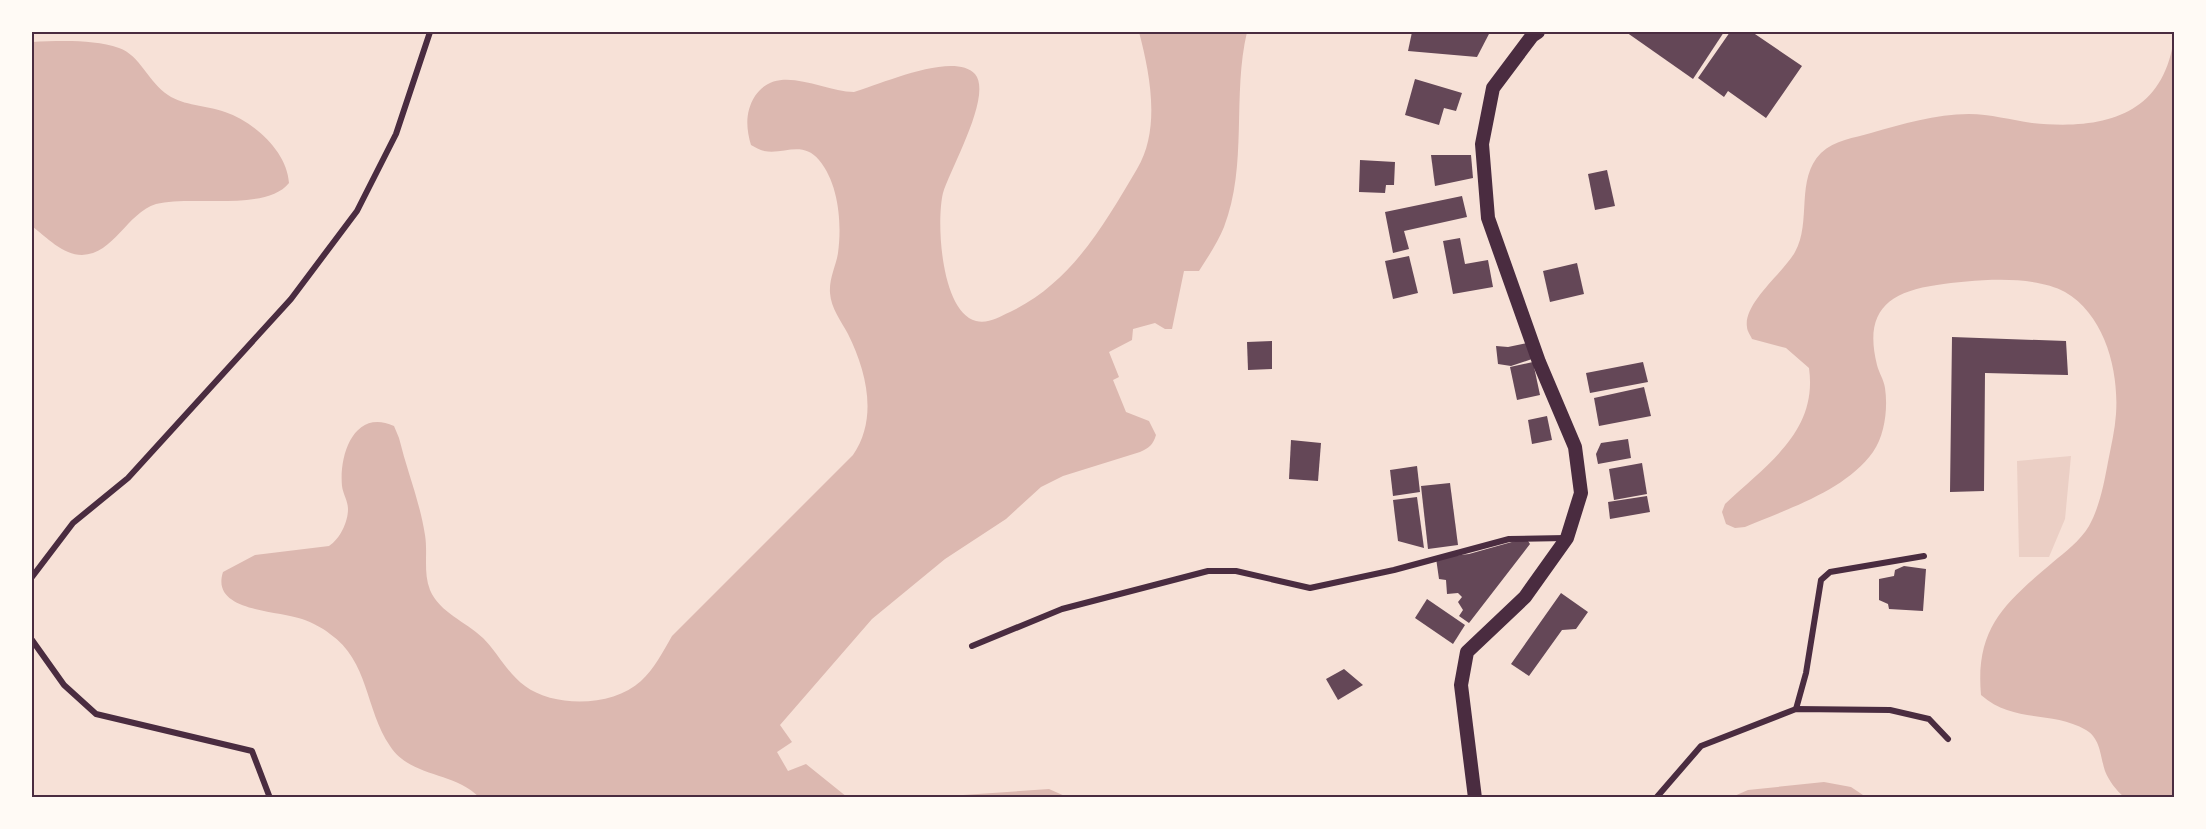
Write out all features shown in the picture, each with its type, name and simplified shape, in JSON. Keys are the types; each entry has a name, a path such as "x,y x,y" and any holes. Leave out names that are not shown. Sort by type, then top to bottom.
{"highway":[{"path":"1475,798 1461,685 1467,652 1525,597 1567,538 1581,493 1575,447 1535,352 1488,218 1482,144 1493,88 1532,36 1538,32"}],"street":[{"path":"32,577 73,523 128,478 291,299 357,211 396,134 430,32"},
{"path":"972,646 1062,609 1208,571 1236,571 1310,588 1394,570 1509,539 1567,538"},
{"path":"1796,709 1806,673 1821,580 1830,572 1924,556"},
{"path":"32,640 64,685 96,714 252,751 270,798"},
{"path":"1656,798 1701,746 1796,709 1890,710 1929,719 1948,739"}],"shaded area":[{"path":"1139,32 1247,32 1240,80 1236,179 1224,227 1199,271 1184,271 1172,329 1165,329 1155,323 1133,329 1132,340 1109,352 1119,377 1113,380 1126,412 1149,421 1156,435 1155,438 1150,446 1140,452 1063,476 1041,487 1006,519 945,559 872,619 780,725 792,742 777,752 788,771 806,764 847,797 479,797 457,783 409,764 399,756 382,732 360,672 343,645 330,634 306,620 249,607 226,595 222,585 223,572 255,555 329,546 337,539 343,530 348,514 342,486 343,461 347,449 359,429 369,423 380,422 394,426 399,438 423,523 428,583 434,598 440,605 483,638 513,675 537,693 552,698 584,702 615,696 629,690 650,671 672,636 853,455 861,441 865,426 867,395 865,379 855,349 834,309 830,293 840,230 835,192 826,170 813,154 799,149 764,151 751,145 747,120 749,108 755,96 765,86 776,81 801,81 854,92 934,68 950,66 965,68 975,74 979,84 979,98 975,115 943,193 940,224 944,264 948,284 955,301 964,314 976,321 985,322 1032,300 1068,269 1084,251 1112,211 1137,169 1149,137 1151,119 1150,83"},
{"path":"2174,37 2174,797 2124,797 2105,771 2095,738 2086,730 2060,720 2007,710 1981,695 1980,672 1988,634 2007,605 2020,591 2072,546 2089,526 2096,511 2105,478 2116,414 2112,363 2100,329 2079,302 2065,292 2052,286 2036,283 1984,280 1919,288 1892,300 1883,308 1874,332 1877,365 1884,385 1886,404 1883,430 1873,452 1847,478 1831,488 1797,506 1745,527 1735,528 1726,524 1722,512 1725,504 1786,445 1806,411 1810,391 1809,368 1786,348 1752,339 1747,329 1747,318 1765,288 1795,252 1803,228 1808,175 1813,163 1821,153 1845,140 1907,123 1956,114 1977,114 2058,125 2105,120 2126,113 2143,101 2157,85 2168,64"},
{"path":"32,42 87,42 119,48 133,57 155,84 174,99 225,112 257,130 276,149 287,171 289,183 278,192 246,200 156,204 137,216 103,248 93,253 82,255 62,249 32,226"},
{"path":"2071,456 2065,519 2049,557 2019,557 2017,461"},
{"path":"1824,782 1851,787 1866,797 1732,797 1748,790"},
{"path":"1049,789 1067,797 934,797"}],"building":[{"path":"1412,32 1490,32 1477,57 1408,51"},
{"path":"1626,32 1724,32 1693,79"},
{"path":"1730,32 1752,32 1802,66 1766,118 1728,91 1724,97 1698,78"},
{"path":"1415,79 1462,93 1456,111 1444,108 1439,125 1405,115"},
{"path":"1431,155 1471,155 1473,178 1435,186"},
{"path":"1360,160 1395,162 1394,185 1386,185 1385,193 1359,192"},
{"path":"1607,170 1615,206 1595,210 1588,174"},
{"path":"1462,196 1467,217 1404,231 1409,249 1393,253 1385,212"},
{"path":"1460,238 1465,264 1488,260 1493,287 1453,294 1443,241"},
{"path":"1409,256 1418,293 1393,299 1385,261"},
{"path":"1577,263 1584,294 1550,302 1543,271"},
{"path":"1952,337 2066,341 2068,375 1985,373 1984,491 1950,492"},
{"path":"1272,341 1272,369 1248,370 1247,342"},
{"path":"1527,343 1532,359 1511,366 1498,364 1496,346 1508,347"},
{"path":"1533,362 1540,395 1517,400 1510,367"},
{"path":"1643,362 1648,382 1590,393 1586,373"},
{"path":"1644,387 1651,416 1599,426 1594,398"},
{"path":"1547,416 1552,440 1532,444 1528,420"},
{"path":"1628,439 1631,458 1598,464 1596,454 1601,443"},
{"path":"1291,440 1321,443 1318,481 1289,479"},
{"path":"1642,463 1647,494 1614,500 1609,469"},
{"path":"1417,466 1420,492 1393,496 1390,470"},
{"path":"1450,483 1458,545 1428,549 1421,486"},
{"path":"1647,496 1650,512 1610,519 1608,502"},
{"path":"1417,497 1424,548 1398,541 1393,500"},
{"path":"1526,538 1530,544 1469,623 1459,616 1463,610 1458,602 1462,597 1458,593 1447,594 1446,580 1439,579 1436,558 1469,554"},
{"path":"1904,566 1926,569 1923,611 1889,609 1888,604 1879,600 1879,579 1894,576 1895,570"},
{"path":"1561,593 1588,612 1576,629 1562,630 1529,676 1511,664"},
{"path":"1427,599 1465,625 1453,644 1415,618"},
{"path":"1344,669 1363,685 1338,700 1326,679"}]}
